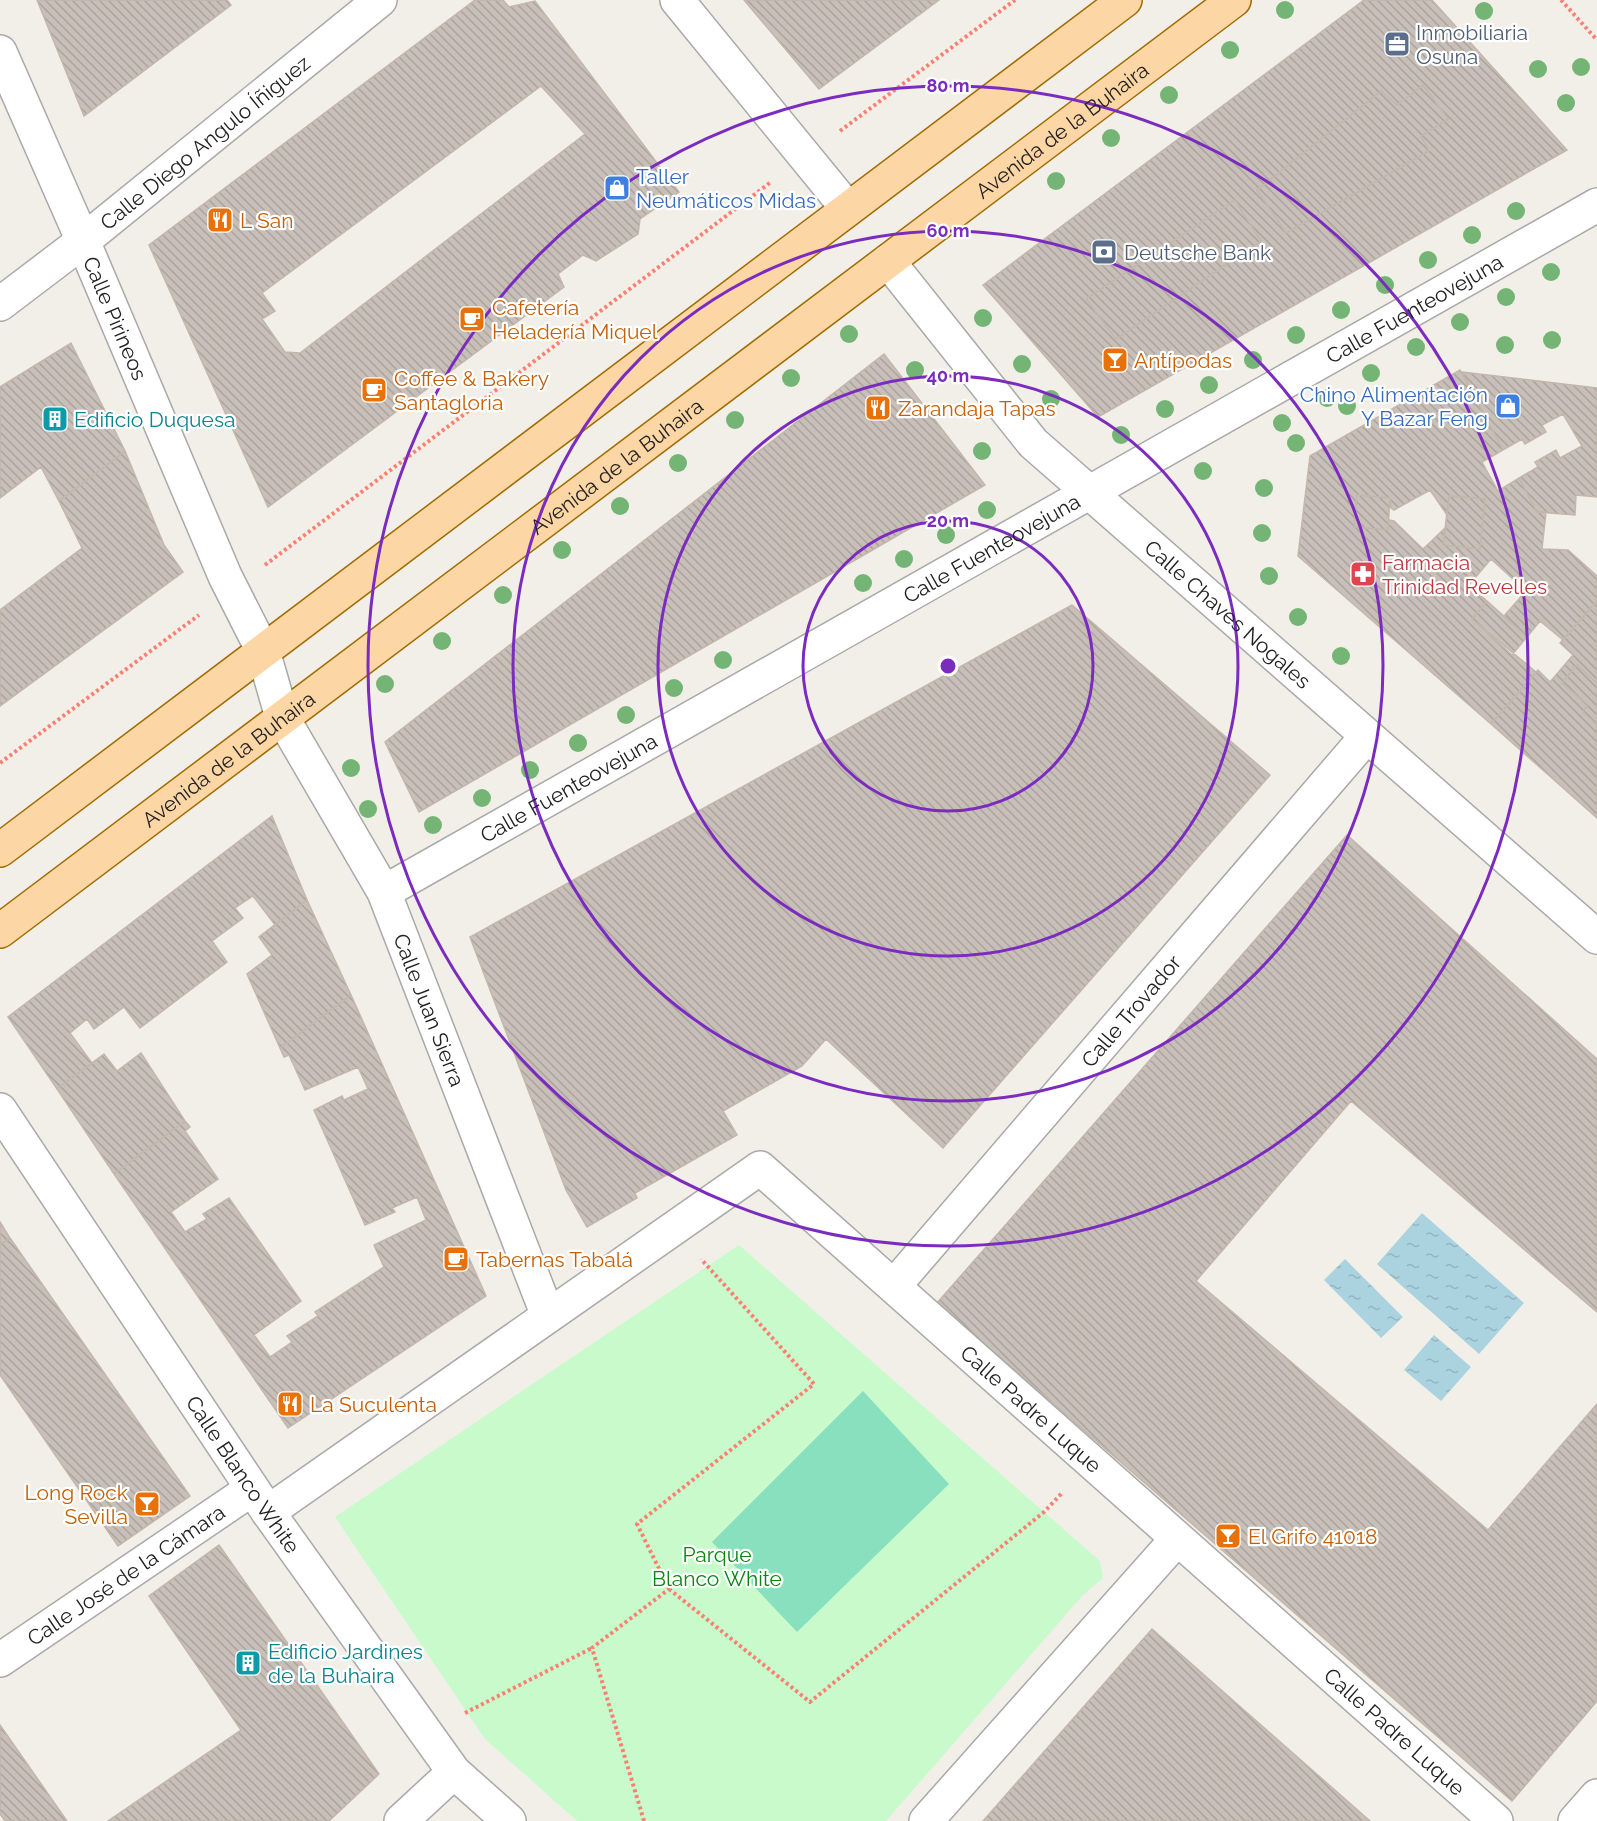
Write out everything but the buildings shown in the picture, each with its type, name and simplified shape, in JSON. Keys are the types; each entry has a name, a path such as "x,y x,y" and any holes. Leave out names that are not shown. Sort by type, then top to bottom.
{"main road":[{"path":"0,850 1125,0"},
{"name":"Avenida de la Buhaira","path":"0,931 1234,0"}],"street":[{"name":"Calle Diego Angulo Íñiguez","path":"0,304 83,240 380,0"},
{"path":"677,0 848,209"},
{"name":"Calle Pirineos","path":"0,52 83,240 225,576 264,651 282,717"},
{"name":"Calle Fuenteovejuna","path":"384,892 1597,205"},
{"name":"Calle Chaves Nogales","path":"888,261 1033,443 1597,937"},
{"name":"Calle Juan Sierra","path":"282,717 384,892 548,1316"},
{"name":"Calle Trovador","path":"894,1286 1367,736"},
{"name":"Calle Blanco White","path":"0,1110 260,1501 454,1772 509,1821"},
{"name":"Calle Padre Luque","path":"548,1316 760,1168 1496,1821"},
{"name":"Calle José de la Cámara","path":"0,1660 260,1501 548,1316"},
{"path":"926,1821 1177,1539"},
{"path":"401,1821 454,1772"},
{"path":"1575,1821 1597,1797"}],"path":[{"path":"838,132 1015,0"},
{"path":"1561,0 1597,40"},
{"path":"263,567 775,180"},
{"path":"0,763 201,614"},
{"path":"676,1227 706,1266 814,1384 637,1524 669,1588 810,1702 1044,1512 1092,1463"},
{"path":"456,1718 592,1648 669,1588"},
{"path":"592,1648 644,1821"}],"green space":[{"name":"Parque Blanco White","path":"739,1245 1100,1561 1103,1578 1083,1595 886,1821 577,1821 485,1739 335,1517"},
{"path":"863,1391 949,1484 797,1632 712,1542"}],"water":[{"path":"1422,1213 1524,1303 1479,1354 1377,1264"},
{"path":"1345,1259 1403,1317 1381,1338 1324,1280"},
{"path":"1434,1335 1471,1367 1441,1401 1404,1370"}],"place":[{"name":"Inmobiliaria Osuna","path":"1397,44"},
{"name":"Taller Neumáticos Midas","path":"617,188"},
{"name":"L San","path":"220,220"},
{"name":"Deutsche Bank","path":"1104,252"},
{"name":"Cafetería Heladería Miquel","path":"472,319"},
{"name":"Antípodas","path":"1115,360"},
{"name":"Coffee & Bakery Santagloria","path":"374,390"},
{"name":"Chino Alimentación Y Bazar Feng","path":"1508,406"},
{"name":"Zarandaja Tapas","path":"878,408"},
{"name":"Edificio Duquesa","path":"55,419"},
{"name":"Farmacia Trinidad Revelles","path":"1363,574"},
{"name":"Tabernas Tabalá","path":"456,1259"},
{"name":"La Suculenta","path":"290,1404"},
{"name":"Long Rock Sevilla","path":"147,1504"},
{"name":"El Grifo 41018","path":"1228,1536"},
{"name":"Edificio Jardines de la Buhaira","path":"248,1663"}]}
